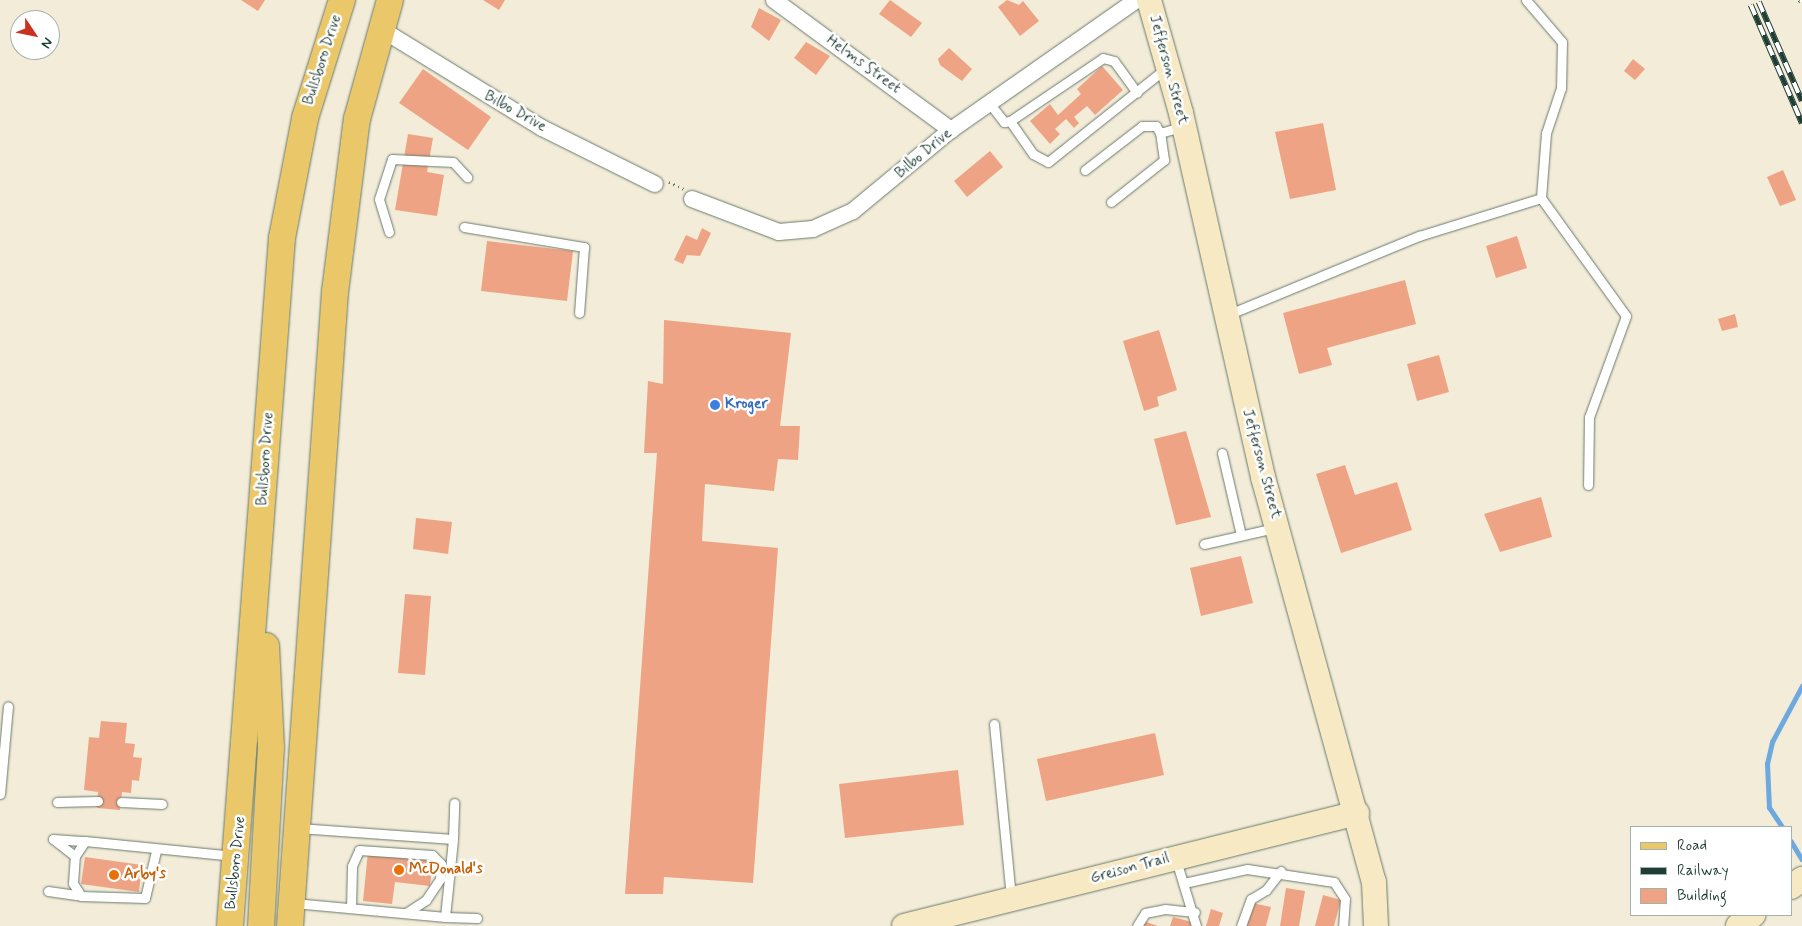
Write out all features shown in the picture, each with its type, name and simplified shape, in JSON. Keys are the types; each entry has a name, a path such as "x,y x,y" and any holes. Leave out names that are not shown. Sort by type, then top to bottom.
{"main road":[{"name":"Bullsboro Drive","path":"230,926 288,199 314,83 342,0"},
{"path":"290,914 336,282 357,118 390,0"},
{"path":"256,598 266,650 272,748 261,926"}],"street":[{"name":"Helms Street","path":"774,0 951,130"},
{"name":"Bilbo Drive","path":"692,199 779,232 813,229 852,211 951,130 1136,0"},
{"name":"Jefferson Street","path":"1149,0 1184,126 1224,316 1278,528 1357,813 1374,882 1376,926"},
{"name":"Bilbo Drive","path":"381,29 542,128 655,184"},
{"name":"Greison Trail","path":"904,926 1011,897 1357,813"}],"lane":[{"path":"1526,0 1562,42 1560,88 1546,132 1541,198 1626,316 1589,417 1588,485"},
{"path":"990,104 1004,122 1010,121 1103,58 1117,66 1137,93"},
{"path":"1010,121 1033,154 1048,162 1168,68"},
{"path":"1085,170 1142,126 1156,126 1160,133 1164,160 1111,202"},
{"path":"1160,133 1184,126"},
{"path":"389,232 379,199 392,159 453,162 467,177"},
{"path":"1224,316 1419,236 1541,198"},
{"path":"464,227 584,247 579,313"},
{"path":"1222,453 1241,535"},
{"path":"1204,544 1278,528"},
{"path":"0,794 8,706"},
{"path":"994,724 1011,897"},
{"path":"57,802 98,801"},
{"path":"121,802 162,804"},
{"path":"445,917 453,839 454,803"},
{"path":"297,828 453,839"},
{"path":"351,908 352,866 359,850 361,833"},
{"path":"75,856 53,839 146,845 156,851 237,856"},
{"path":"78,895 72,883 75,856 85,841"},
{"path":"359,850 438,858 442,871 436,889 405,913"},
{"path":"48,891 78,895 146,898 156,851"},
{"path":"1175,857 1195,912 1196,926"},
{"path":"1184,883 1247,869 1281,871 1334,882 1345,899 1343,926"},
{"path":"1241,926 1251,899 1266,890 1281,871"},
{"path":"290,914 351,908 445,917 477,918"},
{"path":"1137,926 1145,913 1165,909 1195,912"}],"path":[{"path":"655,184 671,181 692,199"}],"building":[{"path":"241,0 265,0 258,11"},
{"path":"483,0 505,0 499,10"},
{"path":"890,0 922,23 911,37 879,14"},
{"path":"1007,0 1019,5 1023,1 1039,21 1020,36 998,7"},
{"path":"759,8 781,20 769,41 751,27"},
{"path":"806,42 830,56 816,75 794,58"},
{"path":"949,48 972,69 962,81 940,65 938,59"},
{"path":"1633,59 1645,69 1635,80 1624,71"},
{"path":"1102,66 1123,90 1095,115 1087,106 1074,117 1079,123 1074,128 1066,119 1055,129 1060,134 1050,144 1030,121 1050,104 1058,115 1081,94 1077,89"},
{"path":"423,69 491,117 468,150 399,103"},
{"path":"1323,123 1336,190 1290,199 1275,132"},
{"path":"408,134 433,138 427,172 444,175 437,216 395,210"},
{"path":"990,151 1003,167 967,197 954,181"},
{"path":"1783,170 1796,200 1780,206 1767,177"},
{"path":"702,228 711,233 700,256 687,255 683,264 674,260 686,235 697,240"},
{"path":"1517,236 1527,268 1496,278 1486,246"},
{"path":"487,241 573,251 567,301 481,291"},
{"path":"1405,280 1416,324 1327,348 1332,365 1299,374 1283,313"},
{"path":"1735,314 1738,327 1722,331 1718,319"},
{"path":"664,320 791,333 780,426 800,426 798,460 778,459 774,491 705,484 702,541 778,548 753,883 664,877 663,894 625,894 657,453 644,453 648,381 663,384"},
{"path":"1159,330 1177,390 1157,397 1159,406 1144,411 1123,341"},
{"path":"1439,355 1449,392 1417,401 1407,364"},
{"path":"1186,431 1211,517 1176,525 1154,439"},
{"path":"1345,465 1355,495 1397,482 1412,530 1341,553 1316,474"},
{"path":"1541,497 1552,537 1500,552 1484,514"},
{"path":"416,518 452,522 448,554 413,549"},
{"path":"1241,556 1253,603 1201,616 1190,568"},
{"path":"405,594 431,596 425,675 398,673"},
{"path":"101,721 127,723 125,743 135,744 133,757 142,758 139,781 132,780 131,793 122,792 120,810 97,808 98,792 84,790 89,737 99,738"},
{"path":"1155,733 1164,775 1046,801 1037,759"},
{"path":"958,770 964,825 845,838 839,784"},
{"name":"McDonald's","path":"368,852 433,858 430,886 395,882 392,904 363,901"},
{"path":"85,857 142,865 139,892 81,884"},
{"path":"1286,888 1305,891 1299,926 1280,926"},
{"path":"1323,895 1341,900 1334,926 1315,926"},
{"path":"1252,903 1271,907 1266,926 1247,926"},
{"path":"1211,909 1223,913 1219,926 1206,926"},
{"path":"1173,917 1192,922 1191,926 1170,926"},
{"path":"1143,921 1158,926 1142,926"}],"waterway":[{"path":"1781,826 1769,808 1767,764 1772,742 1802,686"},
{"path":"1792,843 1802,859"}],"railway":[{"path":"1759,2 1802,101"},
{"path":"1751,5 1802,123"}],"place":[{"name":"Kroger","path":"715,405"},
{"name":"McDonald's","path":"399,870"},
{"name":"Arby's","path":"114,875"}]}
